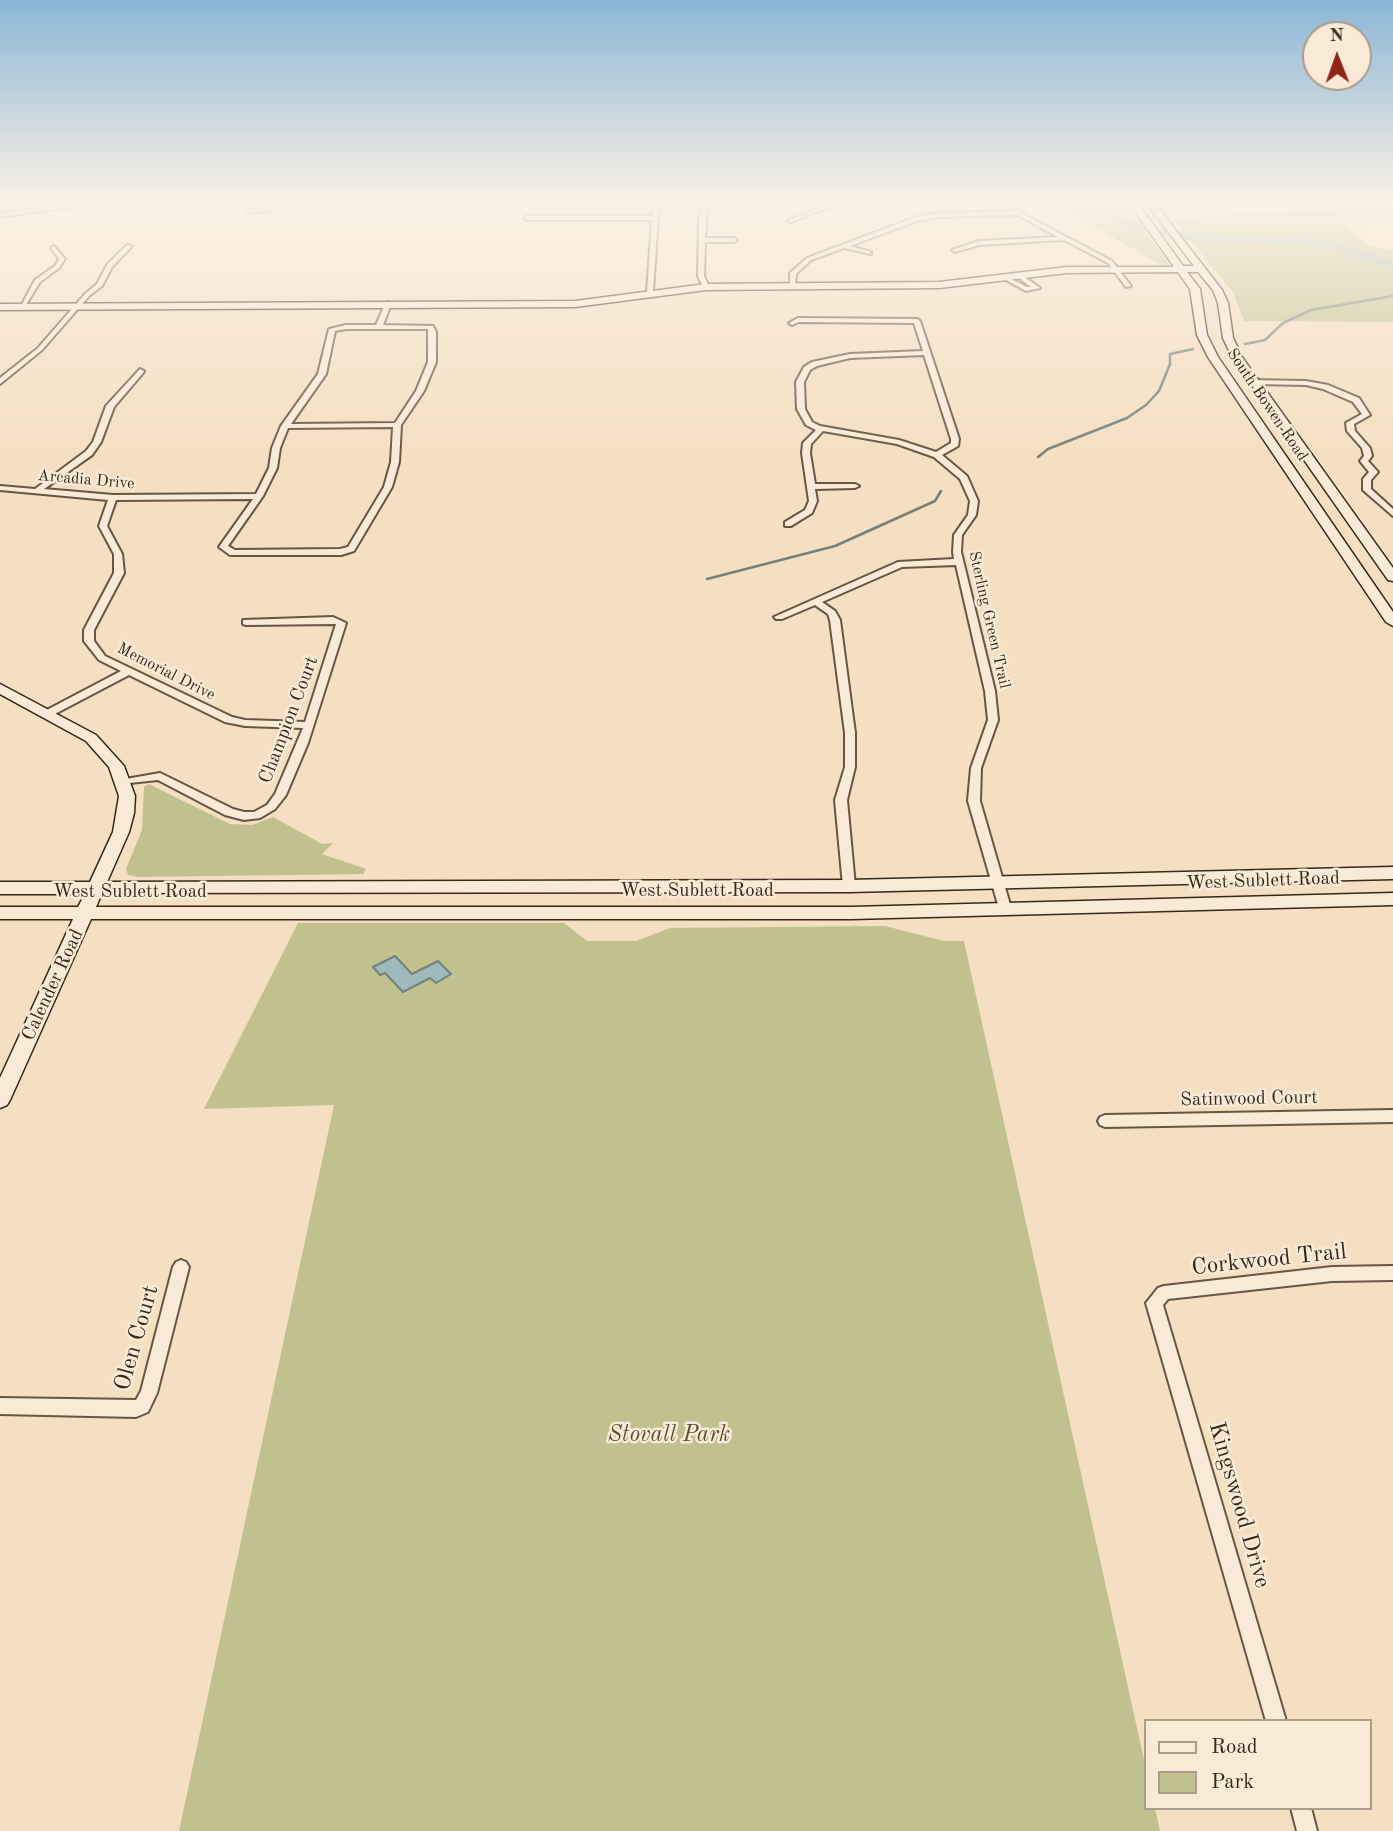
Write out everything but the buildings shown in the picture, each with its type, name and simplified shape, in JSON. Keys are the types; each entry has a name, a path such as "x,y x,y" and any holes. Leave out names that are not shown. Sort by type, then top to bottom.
{"main road":[{"path":"0,307 584,303 650,292 754,286"},
{"name":"South Bowen Road","path":"1192,286 1197,294 1200,324 1208,349 1393,622"},
{"name":"South Bowen Road","path":"1213,286 1223,303 1230,345 1393,577"},
{"path":"1338,543 1368,543"},
{"name":"Calender Road","path":"0,688 92,738 106,750 124,782 126,813 86,914 0,1100"},
{"name":"West Sublett Road","path":"0,888 849,886 1393,873"},
{"name":"West Sublett Road","path":"0,913 851,913 1393,899"}],"street":[{"path":"22,307 34,286"},
{"path":"0,382 40,349 99,286"},
{"path":"650,286 650,292"},
{"path":"1020,286 1037,288 1035,286"},
{"path":"375,327 383,304"},
{"path":"792,323 798,320 909,319 918,323 955,439 955,444 937,455"},
{"path":"375,327 430,327 433,332 432,362 420,391 397,425 395,462 388,487 351,549 341,552 233,553 223,547 259,496 273,468 276,448 285,426 322,374 332,329 375,327"},
{"path":"788,524 809,511 813,501 807,443 821,428 808,423 800,409 800,382 807,369 824,361 850,356 928,353"},
{"path":"39,489 89,453 97,442 110,406 140,370"},
{"path":"1255,382 1316,385 1356,400 1366,415 1350,424 1351,431 1366,448 1368,456 1364,461 1374,472 1367,479 1367,490 1393,513"},
{"path":"285,426 397,425"},
{"name":"Sterling Green Trail","path":"821,428 899,442 937,455 964,478 974,501 972,515 958,535 958,562 990,691 993,720 973,786 974,801 1005,908"},
{"path":"811,487 855,486"},
{"name":"Arcadia Drive","path":"0,488 39,489 113,498 212,498"},
{"path":"212,498 259,496"},
{"name":"Memorial Drive","path":"113,498 103,526 118,554 119,573 89,630 89,641 102,658 229,720 309,725"},
{"path":"779,617 901,564 958,562"},
{"path":"814,601 831,613 835,620 850,733 850,767 841,800 849,886"},
{"name":"Champion Court","path":"124,782 160,776 229,812 244,816 271,807 280,795 309,725 341,623 333,620 246,622"},
{"path":"47,714 127,672"},
{"name":"Satinwood Court","path":"1105,1121 1393,1116"},
{"name":"Olen Court","path":"0,1406 136,1409 142,1406 149,1393 181,1266"},
{"name":"Corkwood Trail","path":"1154,1303 1164,1293 1332,1273 1393,1273"},
{"name":"Kingswood Drive","path":"1154,1303 1275,1719"},
{"path":"1302,1810 1307,1831"}],"green space":[{"path":"1228,286 1393,286 1393,322 1244,321"},
{"path":"149,784 230,824 252,825 273,817 322,844 333,843 322,854 366,869 363,874 128,875 126,869 142,830 144,787"},
{"name":"Stovall Park","path":"298,923 564,923 587,941 636,941 670,928 885,926 944,941 964,941 1144,1760 1144,1810 1155,1810 1160,1831 179,1831 334,1105 204,1109"}],"water":[{"path":"395,956 412,974 438,961 451,974 436,983 430,978 403,992 385,973 380,975 373,967"}],"waterway":[{"path":"1245,344 1265,340 1283,323 1311,310 1393,296"},
{"path":"1038,457 1048,449 1127,418 1146,405 1159,391 1170,364 1170,354 1193,349"},
{"path":"707,579 835,546 935,501 941,491"}]}
